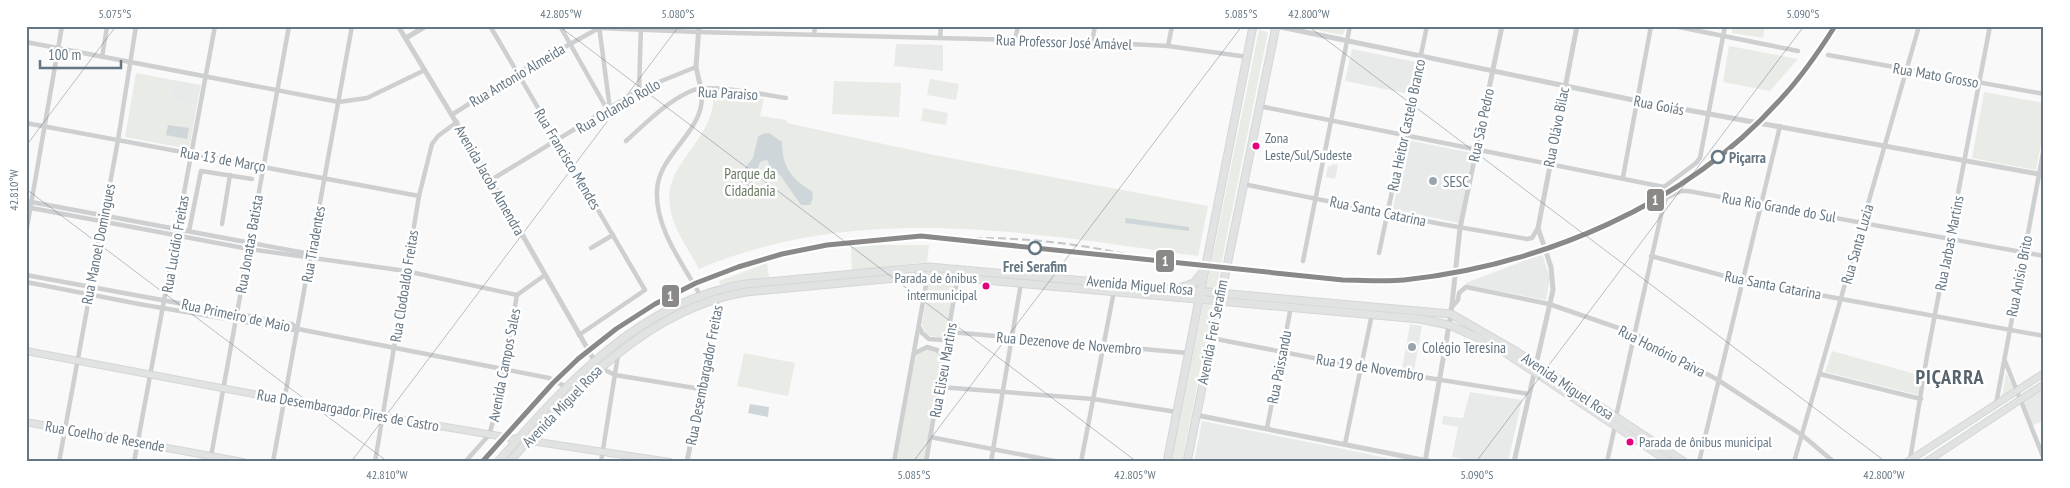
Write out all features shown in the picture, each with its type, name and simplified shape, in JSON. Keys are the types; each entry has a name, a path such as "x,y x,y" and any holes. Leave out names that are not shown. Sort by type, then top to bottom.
{"main road":[{"name":"Avenida Frei Serafim","path":"1167,462 1253,26"},
{"name":"Avenida Frei Serafim","path":"1187,462 1242,184 1276,26"},
{"name":"Avenida Miguel Rosa","path":"498,462 514,439 562,385 592,357 699,294 745,284 929,267 1451,311 1497,339 1615,426 1670,462"},
{"path":"1177,288 1194,283 1206,267"},
{"name":"Avenida Miguel Rosa","path":"509,462 599,367 675,317 718,296 928,275 1372,313 1449,324 1490,343 1535,368 1616,417 1684,462"},
{"path":"775,281 776,290"},
{"path":"745,284 746,292"},
{"name":"Rua Desembargador Pires de Castro","path":"26,351 284,400 514,439 670,462"},
{"path":"592,357 599,367"},
{"path":"1909,461 2044,373"},
{"path":"1926,462 2044,384"},
{"name":"Rua Coelho de Resende","path":"26,422 138,442 210,459 242,462"}],"street":[{"path":"26,233 29,204 62,26"},
{"name":"Rua Manoel Domingues","path":"59,462 76,360 118,140 136,26"},
{"name":"Rua Lucidio Freitas","path":"134,462 215,26"},
{"name":"Rua Jonatas Batista","path":"210,459 289,26"},
{"name":"Rua Tiradentes","path":"273,462 312,256 352,26"},
{"name":"Avenida Jacob Almendra","path":"398,26 453,114 592,357"},
{"path":"406,38 426,26"},
{"name":"Rua Francisco Mendes","path":"490,26 645,292 578,335"},
{"path":"560,26 609,110"},
{"path":"814,35 815,26"},
{"path":"940,26 940,38"},
{"path":"1015,40 1018,26"},
{"path":"1092,42 1095,26"},
{"path":"1168,46 1172,26"},
{"name":"Rua Goiás","path":"1276,26 1420,58 1638,102 1780,126 2041,175"},
{"path":"1303,261 1350,26"},
{"name":"Rua Heitor Castelo Branco","path":"1380,253 1426,26"},
{"name":"Rua São Pedro","path":"1426,461 1438,378 1451,311 1460,228 1502,26"},
{"name":"Rua Olávo Bilac","path":"1538,228 1576,26"},
{"path":"1623,177 1651,26"},
{"path":"1674,26 1798,51"},
{"path":"1259,106 1623,177 1664,187 1698,161 1709,114 1725,26"},
{"name":"Rua Santa Luzia","path":"1794,462 1919,26"},
{"name":"Rua Jarbas Martins","path":"1909,461 1990,26"},
{"path":"102,57 107,27"},
{"path":"599,27 609,110"},
{"name":"Rua Antonio Almeida","path":"453,114 518,73 599,27 640,28"},
{"path":"639,90 640,28"},
{"name":"Rua Professor José Amável","path":"640,28 814,35 1092,42 1168,46 1248,57"},
{"path":"699,29 696,67 702,102 697,119 663,170 658,182 657,192 659,215 699,294"},
{"path":"26,42 339,102 367,98 425,70"},
{"name":"Rua Mato Grosso","path":"1828,55 2044,94"},
{"name":"Rua Orlando Rollo","path":"491,180 609,110 639,90 696,67"},
{"name":"Rua Paraiso","path":"626,141 666,107 691,91 700,88 786,98"},
{"name":"Rua Clodoaldo Freitas","path":"375,462 419,196 432,144 438,136 457,122"},
{"name":"Rua 13 de Março","path":"26,123 419,196"},
{"path":"1699,462 1780,126"},
{"name":"Rua Anísio Brito","path":"1996,405 2009,329 2041,175 2044,148"},
{"path":"189,231 200,172 252,179"},
{"path":"222,224 230,175"},
{"name":"Rua Santa Catarina","path":"1242,184 1460,228 1529,239 1538,228"},
{"name":"Rua Rio Grande do Sul","path":"1651,256 1665,201 1677,192 1688,190 2044,256"},
{"path":"29,204 104,214 305,253 312,256 406,271 517,295 545,275"},
{"path":"29,204 103,221 249,249 304,258 312,256"},
{"path":"1514,462 1553,290 1551,268 1538,228"},
{"path":"592,248 613,235"},
{"path":"1616,417 1651,256"},
{"name":"Rua Santa Catarina","path":"1651,256 1742,281 2044,336"},
{"path":"894,462 929,267"},
{"name":"Rua Eliseu Martins","path":"926,462 960,269"},
{"name":"Rua Primeiro de Maio","path":"26,275 140,296 291,330 298,328 394,346 540,376 562,385"},
{"name":"Rua Primeiro de Maio","path":"26,282 163,308 236,317"},
{"path":"992,462 1014,337 1021,283"},
{"name":"Rua Honório Paiva","path":"1451,311 1458,300 1459,293 1466,287 1549,304 1633,333 1718,380 1802,435 1834,462"},
{"name":"Rua Desembargador Freitas","path":"687,462 718,296 716,289"},
{"path":"1080,462 1114,290"},
{"name":"Avenida Campos Sales","path":"490,435 505,370 517,295"},
{"path":"139,304 140,296"},
{"name":"Rua Paissandu","path":"1267,428 1291,306"},
{"path":"1345,444 1372,313"},
{"path":"920,324 922,334 929,339 942,340 950,332"},
{"name":"Rua Dezenove de Novembro","path":"950,332 1188,353"},
{"name":"Rua 19 de Novembro","path":"1211,338 1360,367 1529,394"},
{"path":"914,353 928,347 937,350 945,358"},
{"path":"600,462 618,353"},
{"path":"2005,361 2044,459"},
{"path":"599,367 615,375 702,389"},
{"path":"1820,374 1921,399"},
{"path":"940,388 1093,399 1177,412"},
{"path":"1196,415 1434,462"},
{"path":"1607,462 1615,426"},
{"path":"464,462 490,435"},
{"path":"930,437 1060,462"}],"shaded area":[{"path":"896,44 943,45 943,71 894,66"},
{"path":"1352,49 1416,62 1409,94 1345,81"},
{"path":"173,80 201,85 197,105 169,101"},
{"path":"168,125 189,128 187,139 166,135"},
{"path":"769,133 782,142 784,159 790,172 799,182 812,191 813,198 810,205 801,205 780,175 770,169 766,160 760,162 753,182 748,186 739,180 740,174 753,158 758,137"},
{"name":"SESC","path":"1407,140 1472,153 1459,223 1393,209"},
{"path":"1332,164 1338,165 1335,179 1326,177 1328,166 1331,167"},
{"path":"1126,218 1189,227 1189,231 1125,223"},
{"path":"1542,254 1550,278 1546,300 1466,285 1466,283"},
{"name":"Colégio Teresina","path":"1410,324 1422,326 1414,371 1402,369"},
{"path":"2044,382 2044,421 2031,426 2020,398"},
{"path":"1470,392 1522,400 1508,462 1481,462 1452,457 1458,427 1442,424 1443,416 1463,418"},
{"path":"750,404 769,407 768,417 748,413"},
{"path":"1202,421 1339,448 1405,462 1194,462"}],"green space":[{"path":"1311,26 1346,26 1343,35 1310,29"},
{"path":"1733,26 1765,26 1763,38 1732,33"},
{"path":"1259,30 1268,32 1216,290 1206,289"},
{"path":"1729,46 1798,59 1770,91 1723,82"},
{"path":"136,73 173,80 169,101 197,105 189,149 125,137"},
{"path":"930,79 959,84 956,100 927,95"},
{"path":"834,81 901,83 899,117 832,114"},
{"path":"1984,92 2044,103 2044,128 2036,170 1972,158"},
{"name":"Parque da Cidadania","path":"713,93 764,99 760,116 787,120 787,123 934,155 1208,206 1198,256 1010,232 946,228 883,229 821,235 759,248 699,269 674,223 670,207 670,191 681,163 707,123 712,109"},
{"path":"923,108 948,113 946,125 921,121"},
{"path":"929,245 927,262 852,271 851,247"},
{"path":"767,263 769,278 720,284 719,281"},
{"path":"930,277 956,280 948,332 941,338 926,335 922,324"},
{"path":"1203,304 1213,306 1182,462 1171,462"},
{"path":"922,349 932,349 944,357 925,462 896,462 916,353"},
{"path":"1832,351 1923,376 1919,395 1825,372"},
{"path":"744,353 795,363 788,396 737,386"},
{"path":"2006,373 2015,391 2002,397"}],"railway":[{"path":"950,239 999,238 1048,242 1146,258"}],"transit line":[{"name":"1","path":"482,462 553,383 578,359 616,329 655,304 696,283 738,267 782,254 827,245 921,236 1343,280 1388,281 1456,272 1558,245 1608,224 1655,200 1699,172 1741,139 1794,84 1835,26"}],"place":[{"name":"Zona Leste/Sul/Sudeste","path":"1256,146"},
{"name":"Piçarra","path":"1718,157"},
{"name":"SESC","path":"1433,181"},
{"name":"Frei Serafim","path":"1035,248"},
{"name":"Parada de ônibus intermunicipal","path":"986,286"},
{"name":"Colégio Teresina","path":"1412,347"},
{"name":"Parada de ônibus municipal","path":"1630,442"}],"district":[{"name":"PIÇARRA","path":"1950,377"}]}
